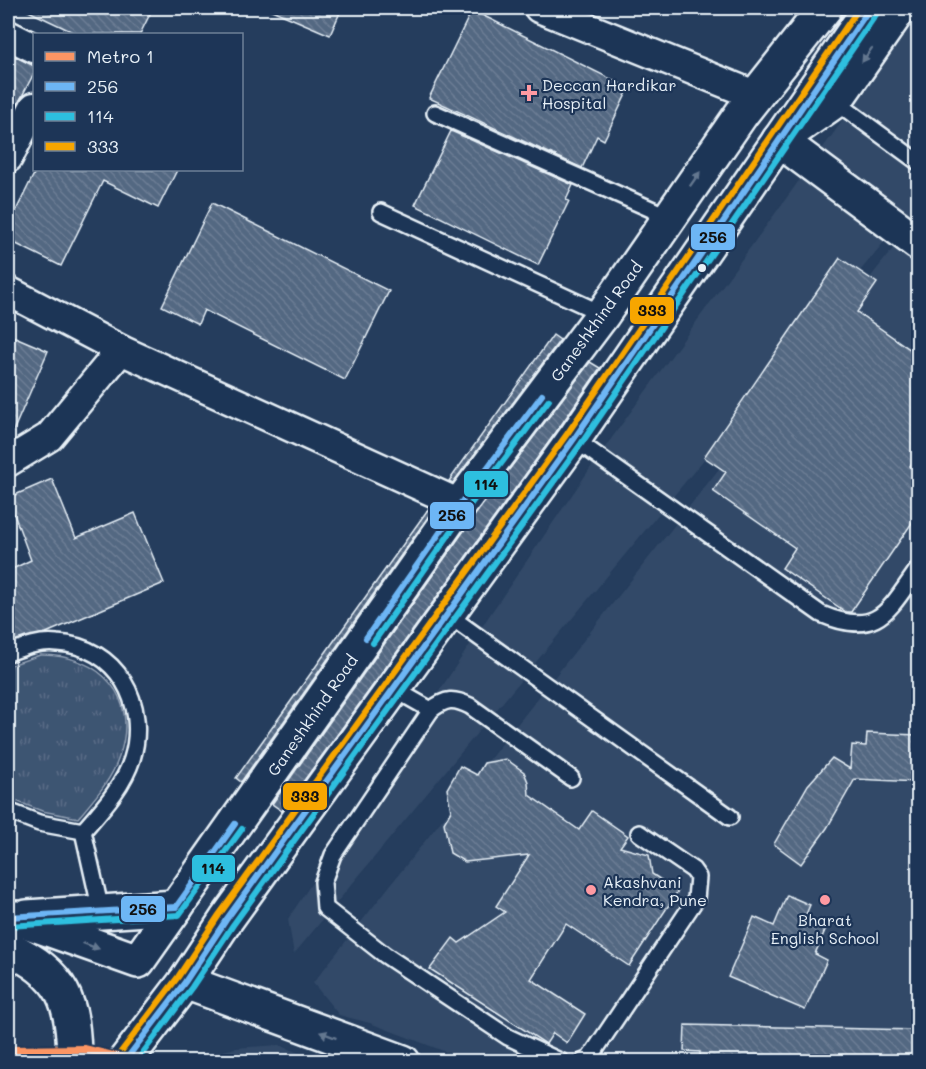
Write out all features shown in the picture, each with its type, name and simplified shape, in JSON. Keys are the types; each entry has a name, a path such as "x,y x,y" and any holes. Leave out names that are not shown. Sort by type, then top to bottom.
{"main road":[{"name":"Ganeshkhind Road","path":"11,928 138,962 460,504 603,314 742,113 786,58 796,8"},
{"path":"786,58 825,8"},
{"path":"124,1062 185,982 226,920 574,439 870,8"},
{"path":"779,140 835,101 900,8"},
{"path":"779,140 918,243"},
{"path":"11,928 101,911 176,907"},
{"path":"11,928 55,979 65,997 74,1026 74,1062"},
{"path":"185,982 403,1062"}],"street":[{"path":"539,8 757,96"},
{"path":"8,35 33,48"},
{"path":"8,158 33,109"},
{"path":"8,291 121,350 460,504"},
{"path":"8,462 49,437 121,350"}],"lane":[{"path":"835,101 918,162"},
{"path":"435,113 669,217"},
{"path":"381,212 603,314"},
{"path":"574,439 821,614 845,624 869,623 887,612 918,569"},
{"path":"448,615 730,817"},
{"path":"8,653 34,644 58,642 82,649 105,660 130,690 136,710 137,735 132,759 111,798 83,831"},
{"path":"394,689 431,711"},
{"path":"562,1062 508,1037 384,955 325,908 323,882 333,855 431,711 442,701 456,699 470,706 571,778"},
{"path":"8,811 39,823 83,831"},
{"path":"83,831 101,911"},
{"path":"582,1062 589,1059 696,899 698,877 693,870 639,833"}],"shaded area":[{"path":"918,17 918,201 294,954 288,919 489,616 598,457"},
{"path":"918,217 918,1061 470,1061 370,1023 339,1015 313,983"},
{"path":"279,1045 318,1061 179,1061 236,1048"}],"green space":[{"path":"40,655 81,662 97,671 110,683 119,698 124,716 124,735 116,766 78,818 42,811 8,798 8,666"}],"building":[{"path":"22,8 153,8 140,33 75,33"},
{"path":"267,8 342,8 330,35"},
{"name":"Deccan Hardikar Hospital","path":"472,10 629,88 604,140 597,136 582,168 429,98"},
{"path":"8,53 33,66 33,75 8,123"},
{"path":"451,131 573,185 566,200 569,201 538,265 415,205"},
{"path":"36,171 176,171 158,208 103,181 61,266 8,240 8,227"},
{"path":"212,203 389,291 345,380 204,310 198,324 162,306"},
{"path":"840,258 877,283 857,312 918,355 918,453 910,466 918,472 918,514 851,612 846,612 782,568 795,548 713,491 726,472 704,457"},
{"path":"8,334 48,351 8,443"},
{"path":"553,335 560,340 453,483 449,481"},
{"path":"590,362 600,368 559,428 282,811 272,804 475,515"},
{"path":"52,479 76,538 135,513 164,583 46,633 8,643 8,571 31,560 8,498"},
{"path":"429,508 433,510 241,782 236,778"},
{"name":"Bharat English School","path":"867,733 918,735 918,782 855,779 827,828 801,864 774,844 808,785 832,758 850,769 852,745 866,746"},
{"path":"506,759 524,772 529,795 579,830 592,811 628,836 620,847 649,855 652,874 678,891 629,966 566,924 531,979 585,1014 567,1043 553,1033 546,1044 430,969 453,938 459,943 505,912 496,906 529,855 465,862 450,853 444,823 451,811 447,789 460,766 477,775 484,763"},
{"path":"787,895 810,905 804,919 826,928 815,954 827,960 805,1010 728,977 754,917 774,926"},
{"path":"685,1025 918,1030 918,1062 700,1062 700,1052 684,1051"}],"metro line":[{"name":"1","path":"8,1050 84,1049 138,1062"}],"transit line":[{"name":"333","path":"117,1057 178,977 219,915 567,434 859,8"},
{"name":"256","path":"124,1062 185,982 226,920 574,439 870,8"},
{"name":"114","path":"136,1062 581,444 877,13"},
{"name":"256","path":"366,638 460,504 542,395"},
{"name":"114","path":"373,643 467,509 549,400"},
{"name":"256","path":"8,917 176,907 235,824"},
{"name":"114","path":"9,926 179,915 242,829"}],"place":[{"name":"Deccan Hardikar Hospital","path":"529,93"},
{"name":"Akashvani Kendra, Pune","path":"591,890"},
{"name":"Bharat English School","path":"825,900"}]}
